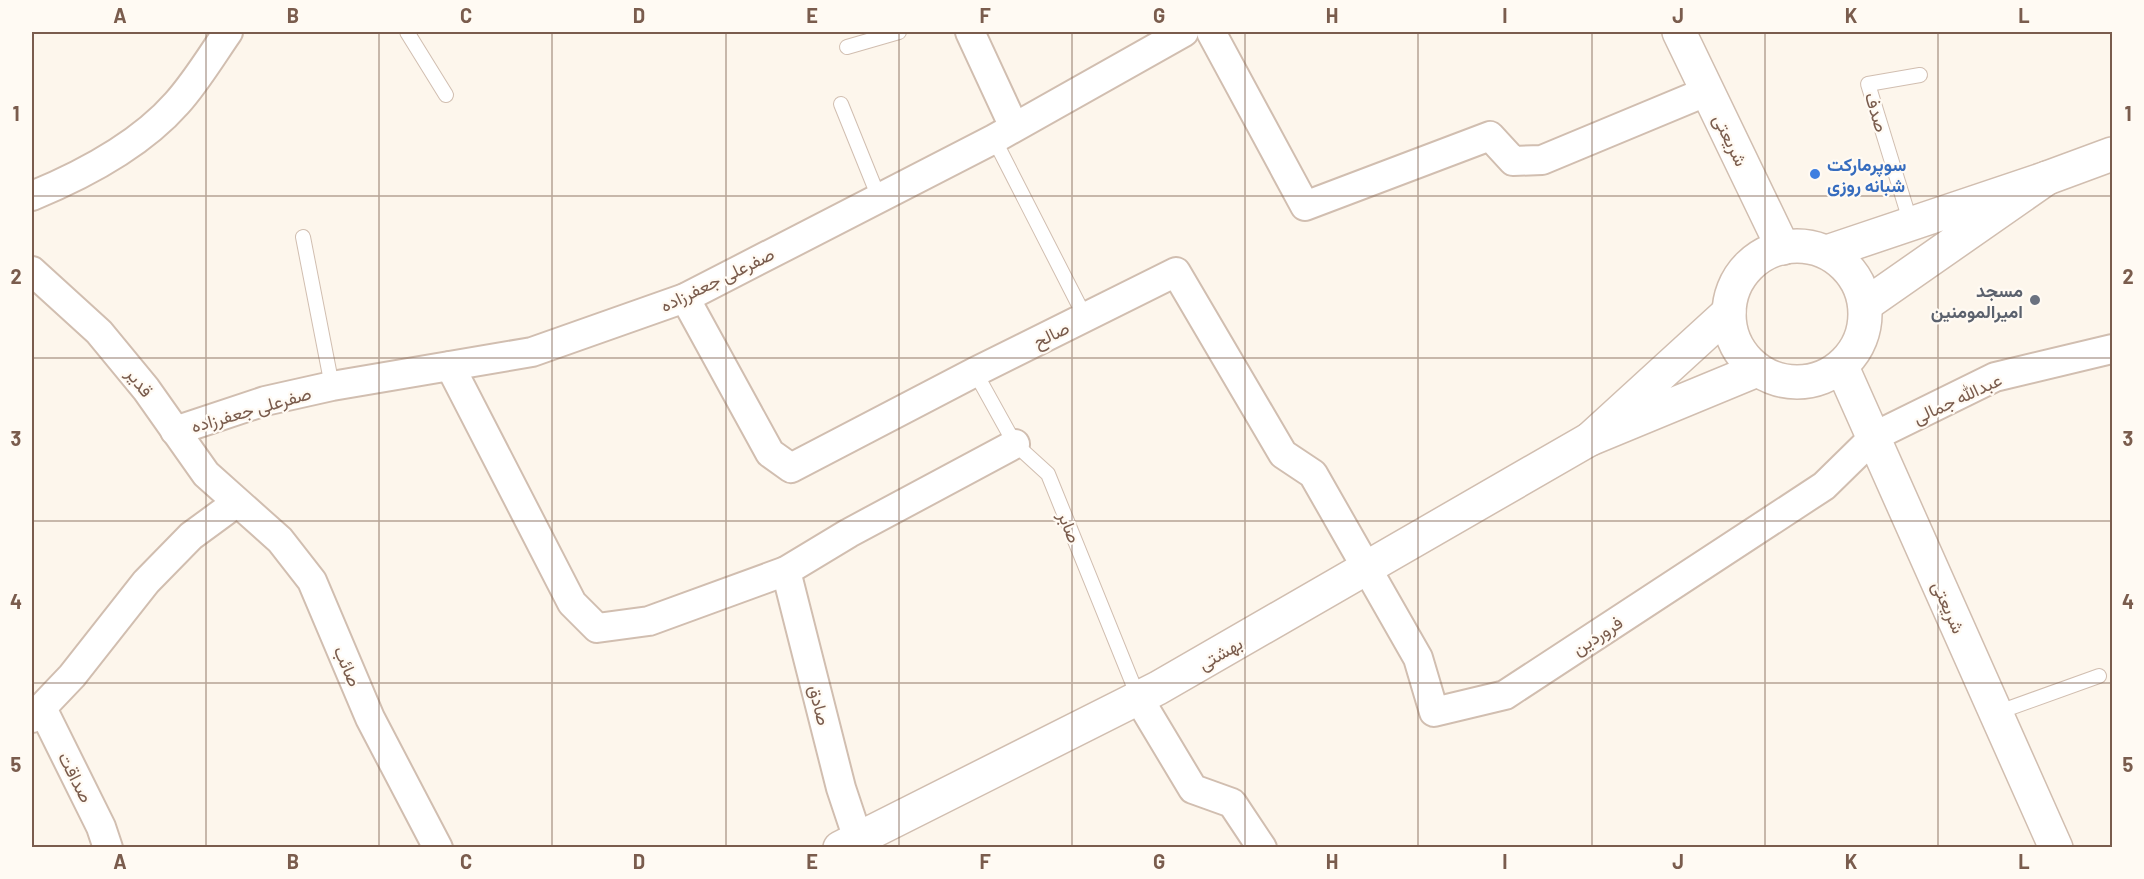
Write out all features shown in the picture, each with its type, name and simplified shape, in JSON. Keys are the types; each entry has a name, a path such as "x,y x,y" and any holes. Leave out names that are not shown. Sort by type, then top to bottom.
{"street":[{"path":"32,196 68,181 133,142 177,103 228,32"},
{"path":"970,32 1004,133"},
{"name":"صفرعلی جعفرزاده","path":"175,430 265,401 332,386 532,352 685,298 1004,133 1184,32"},
{"path":"1211,32 1305,206 1490,136 1513,161 1542,160 1708,91"},
{"name":"شریعتی","path":"1679,32 1783,248"},
{"path":"1827,252 2112,154"},
{"path":"1866,306 2047,178"},
{"path":"1805,246 1827,252 1845,266 1859,284 1866,306 1865,328 1856,349 1842,367 1822,378 1800,383 1778,380 1757,370 1742,355 1731,335 1729,312 1733,290 1744,270 1762,256 1783,248 1805,246"},
{"name":"قدیر","path":"32,271 99,332 146,389 206,474 236,503"},
{"name":"صالح","path":"685,298 770,453 791,468 975,372 1176,272 1283,454 1313,474 1365,569"},
{"path":"1590,440 1729,312"},
{"name":"عبدالله جمالی","path":"1875,436 1995,377 2112,350"},
{"path":"450,366 572,603 597,628 649,621 786,571 849,533 1015,444"},
{"name":"شریعتی","path":"1842,367 1875,436 2056,848"},
{"path":"1590,440 1757,370"},
{"name":"فروردین","path":"1365,569 1418,658 1434,712 1505,695 1824,486 1875,436"},
{"name":"بهشتی","path":"853,845 1138,699 1590,440"},
{"path":"37,713 72,676 146,582 190,536 236,503"},
{"name":"صائب","path":"236,503 280,540 312,581 370,718 438,848"},
{"name":"صادق","path":"786,571 841,788 853,845"},
{"path":"1138,699 1193,789 1232,803 1262,848"},
{"name":"صداقت","path":"37,713 101,827 108,848"}],"lane":[{"path":"407,32 446,95"},
{"path":"847,47 899,32"},
{"name":"صدف","path":"1911,224 1868,84 1920,75"},
{"path":"841,104 879,198"},
{"path":"1004,133 1085,317"},
{"path":"303,237 332,386"},
{"name":"صابر","path":"975,372 1015,444 1048,474 1138,699"},
{"path":"1996,713 2099,676"}],"place":[{"name":"سوپرمارکت شبانه روزی","path":"1815,174"},
{"name":"مسجد امیرالمومنین","path":"2035,300"}]}
